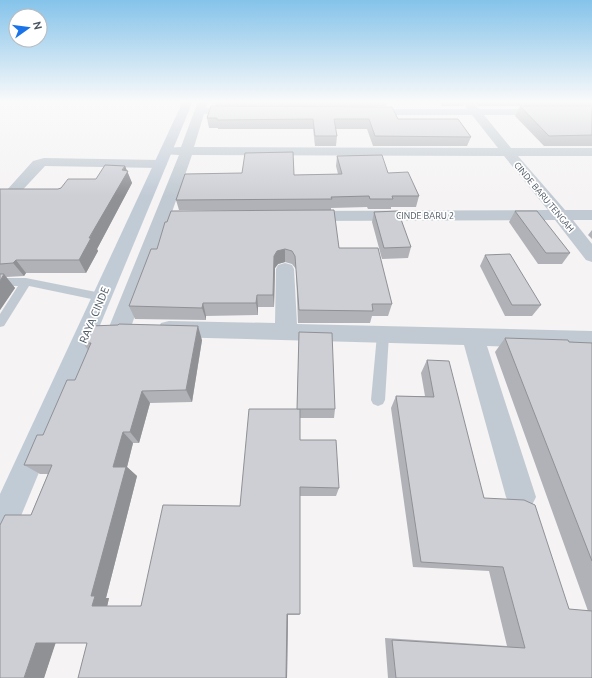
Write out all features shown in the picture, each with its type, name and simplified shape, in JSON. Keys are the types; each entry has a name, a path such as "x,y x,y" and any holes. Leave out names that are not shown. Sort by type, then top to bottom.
{"street":[{"name":"RAYA CINDE","path":"0,529 101,297 175,155 184,133"},
{"name":"CINDE BARU TENGAH","path":"492,133 509,155 561,215 592,256"},
{"path":"11,194 38,164 44,162 175,155 509,155 592,152"},
{"name":"RAYA CINDE","path":"120,327 162,216 175,155"},
{"path":"509,155 592,158"},
{"name":"CINDE BARU 2","path":"290,216 592,215"},
{"path":"162,216 210,216"},
{"path":"285,269 286,333"},
{"path":"89,327 592,340"},
{"path":"473,338 521,497"}],"lane":[{"path":"0,282 26,282 101,297"},
{"path":"0,323 26,282"},
{"path":"378,400 383,335"}],"building":[{"path":"315,133 336,133 337,136 315,136"},
{"path":"374,133 468,133 471,137 375,136"},
{"path":"546,133 592,133 592,135 549,136"},
{"path":"293,152 294,175 342,174 337,156 382,155 388,173 408,172 419,196 392,196 393,199 370,199 369,196 331,197 332,199 176,200 185,174 242,173 245,153"},
{"path":"105,165 125,166 122,170 128,171 89,238 91,238 79,260 16,260 13,263 0,264 0,189 58,189 61,188 68,179 96,179"},
{"path":"334,210 339,248 378,248 392,304 372,304 373,311 299,310 295,256 292,251 285,249 277,251 274,256 273,295 257,295 256,303 203,303 202,308 129,306 151,249 157,249 165,222 167,222 171,211"},
{"path":"398,211 411,247 384,248 374,212"},
{"path":"515,211 537,211 570,253 546,253"},
{"path":"510,254 541,305 512,305 485,255"},
{"path":"0,274 4,274 0,281"},
{"path":"119,324 198,326 186,390 142,391 130,432 123,432 113,467 126,467 91,596 95,596 92,606 141,606 163,505 240,506 249,409 300,409 300,440 336,440 339,488 300,487 300,614 287,614 286,678 78,678 87,643 36,643 24,678 0,678 0,525 5,515 31,515 52,465 24,465 37,435 43,435 67,380 75,380 91,343 83,343 90,326"},
{"path":"299,332 332,333 335,409 297,409"},
{"path":"505,338 568,340 569,342 592,343 592,561"},
{"path":"427,360 449,361 484,498 524,500 535,505 569,609 592,611 592,678 396,678 392,640 525,648 503,567 421,562 396,396 434,397"}]}
